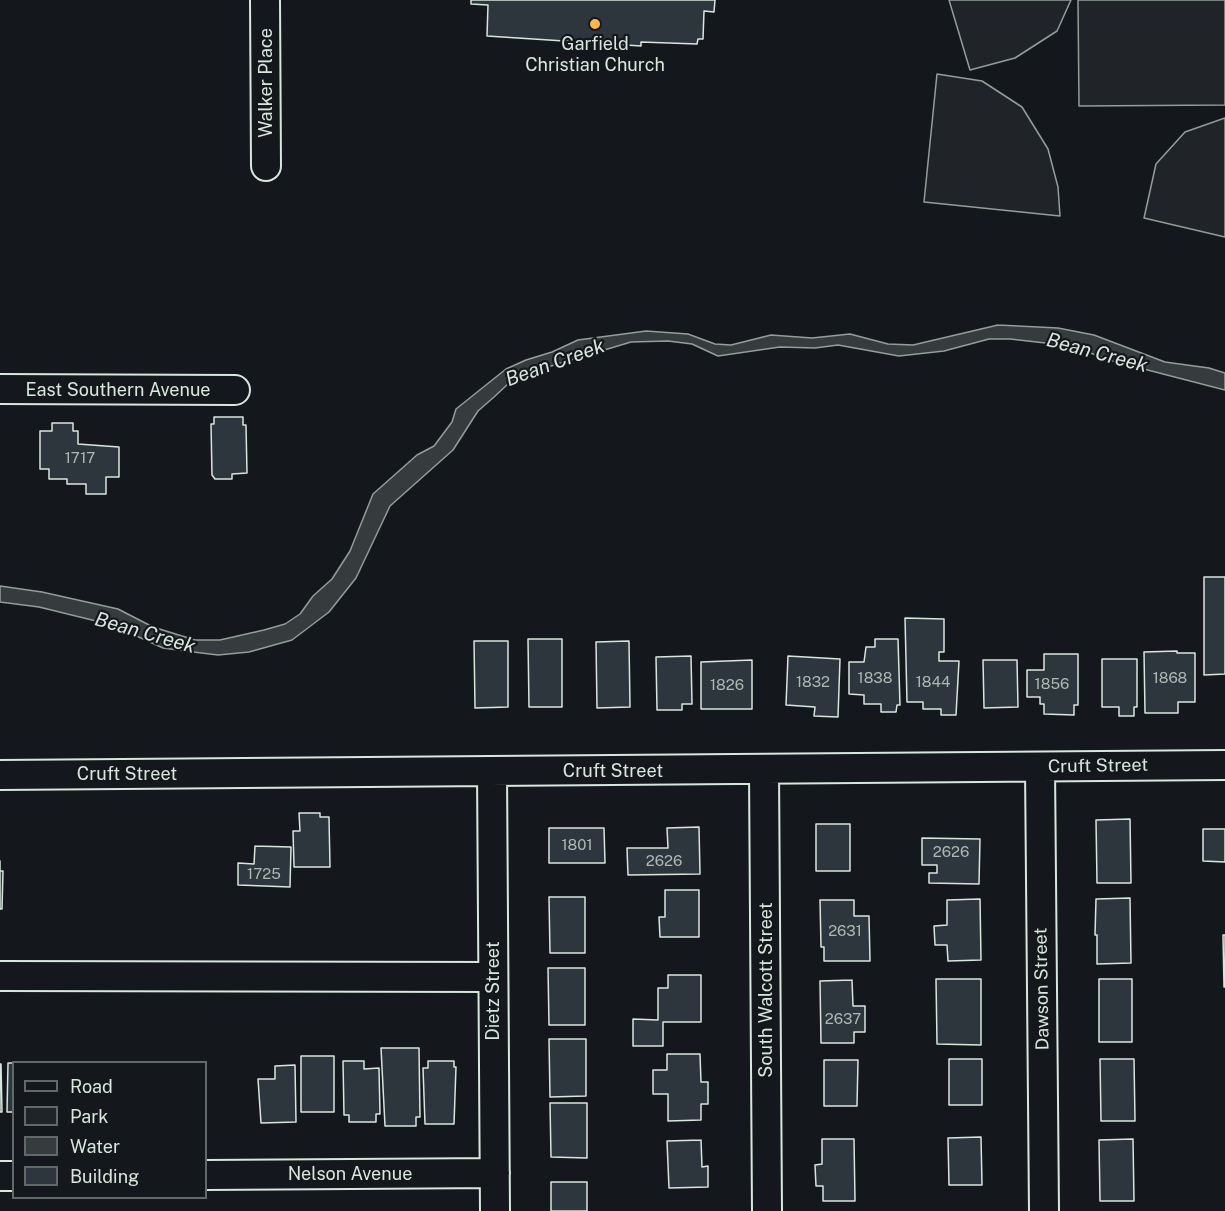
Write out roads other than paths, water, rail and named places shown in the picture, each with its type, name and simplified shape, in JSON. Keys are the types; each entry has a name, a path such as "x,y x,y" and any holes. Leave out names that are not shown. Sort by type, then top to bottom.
{"street":[{"name":"Walker Place","path":"265,0 266,166"},
{"name":"East Southern Avenue","path":"0,389 235,390"},
{"name":"Cruft Street","path":"0,775 1225,765"},
{"name":"Dawson Street","path":"1040,767 1044,1211"},
{"name":"South Walcott Street","path":"764,770 768,1211"},
{"name":"Dietz Street","path":"492,771 495,1211"},
{"path":"0,976 493,976"},
{"name":"Nelson Avenue","path":"207,1175 495,1173"}],"water":[{"name":"Bean Creek","path":"998,325 1058,328 1094,335 1165,362 1209,368 1225,373 1225,390 1109,360 1072,346 1010,339 989,339 944,351 899,356 838,345 815,348 780,347 718,356 692,344 668,341 631,342 531,372 508,384 478,411 453,450 390,506 356,578 329,612 292,640 249,652 218,655 185,651 163,648 121,629 96,621 39,607 0,602 0,586 42,592 118,609 153,627 195,640 220,640 285,624 300,614 313,596 332,579 350,551 373,494 417,455 434,446 452,422 456,409 506,369 578,340 646,331 688,334 715,344 731,345 771,335 812,338 850,334 888,344 913,345"}],"place":[{"name":"Garfield Christian Church","path":"595,24"}]}
